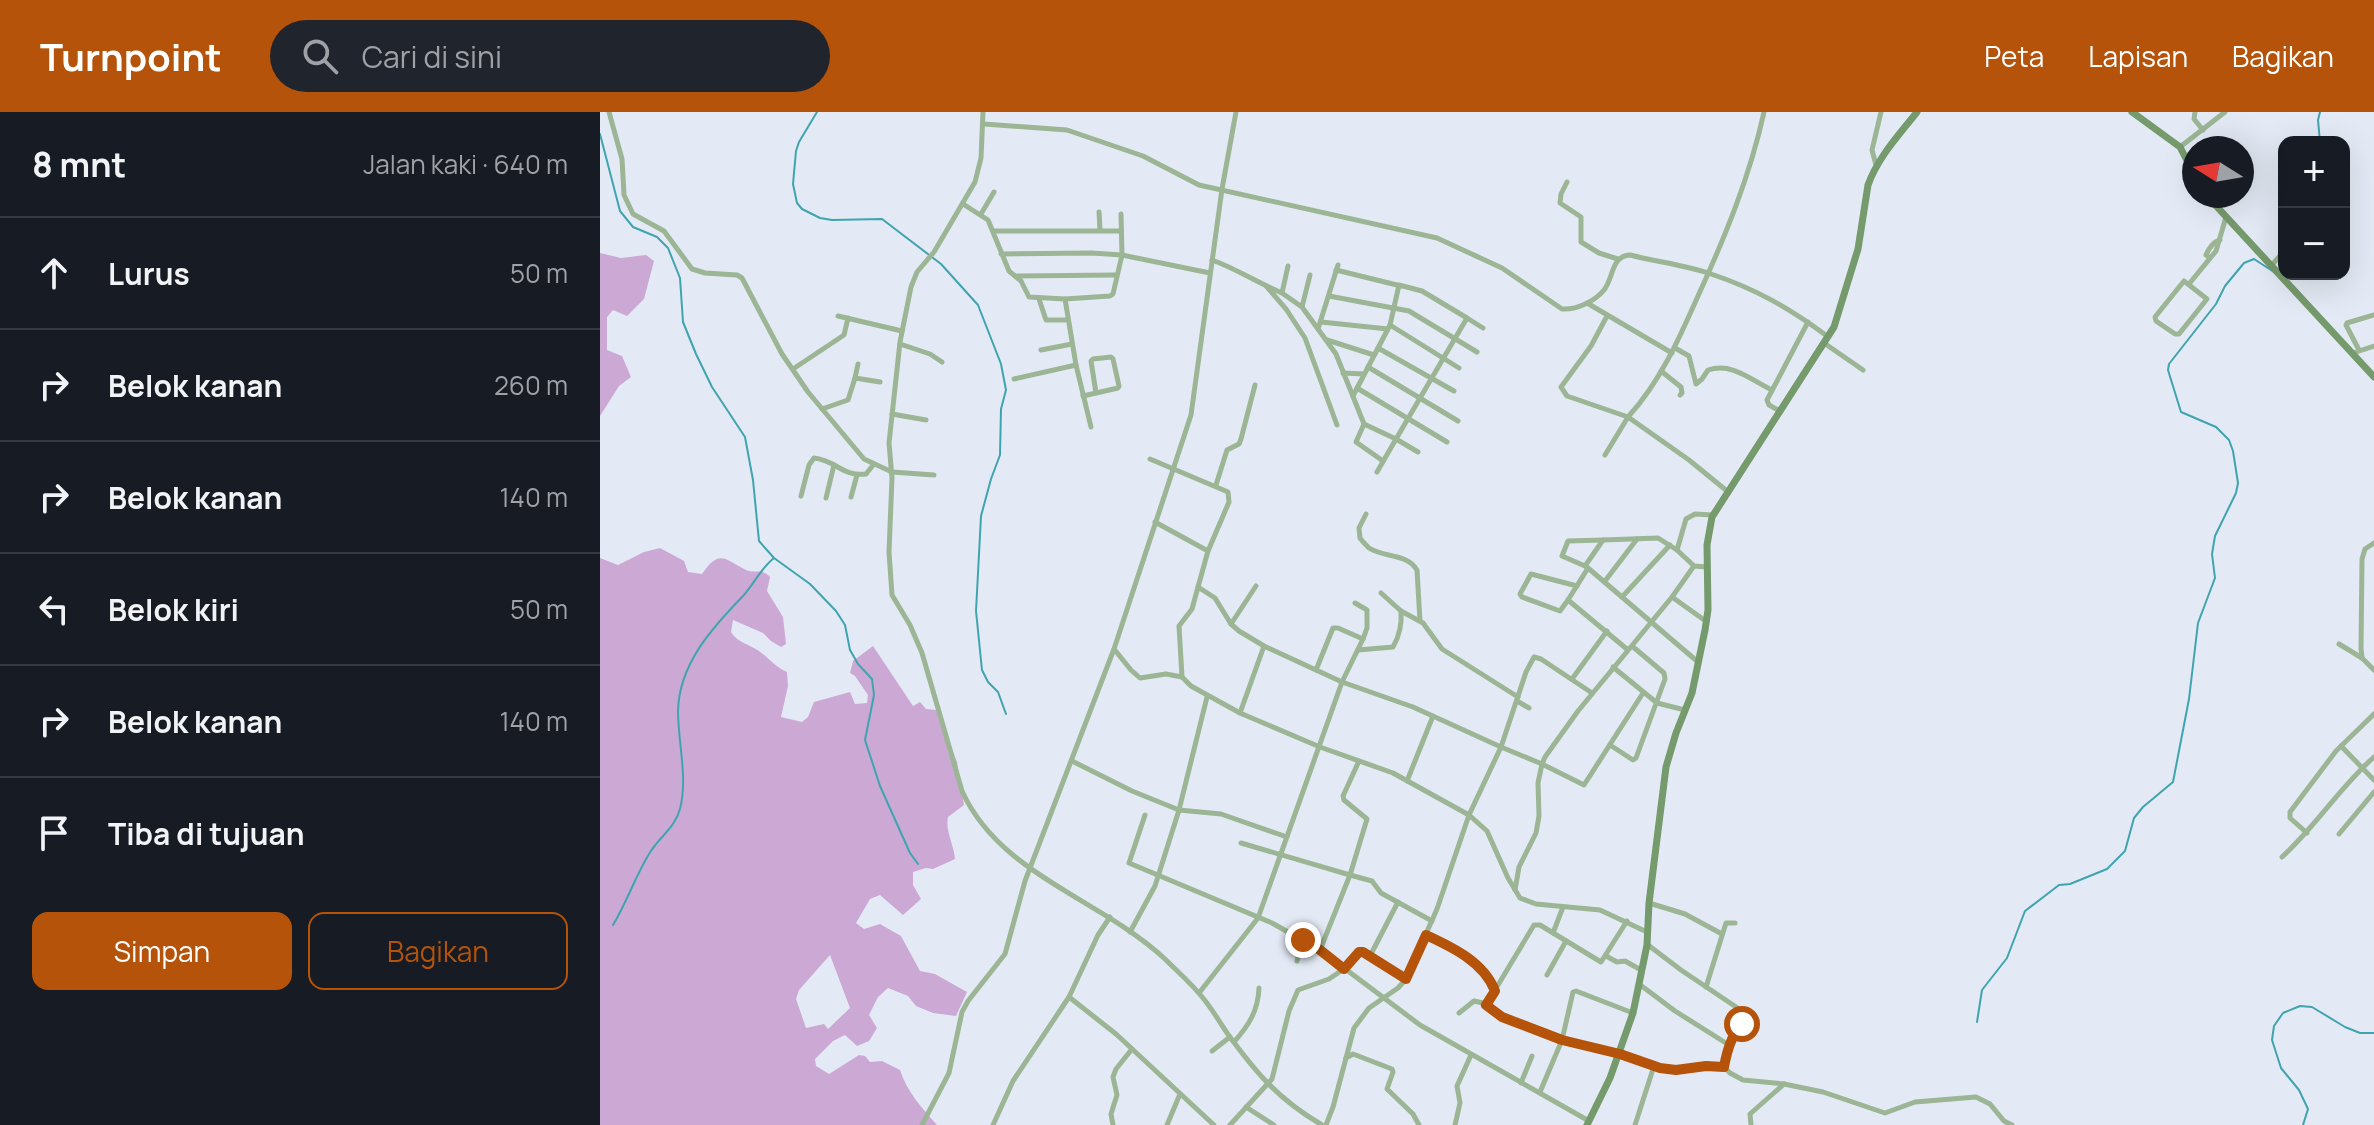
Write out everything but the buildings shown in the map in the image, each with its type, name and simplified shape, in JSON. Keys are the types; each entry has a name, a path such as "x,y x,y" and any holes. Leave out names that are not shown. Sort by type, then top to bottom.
{"street":[{"path":"609,112 622,159 624,195 633,214 664,231 692,269 742,278 774,341 822,409 858,452 892,472 934,475"},
{"path":"983,112 978,173 934,252 917,272 902,331 889,443 892,472 889,552 892,595 922,653 962,791 983,827 1030,870 1110,917 1162,956 1199,993 1268,1086 1308,1117 1324,1125 1358,1021 1369,1008 1406,979 1426,935 1469,815 1501,747 1534,657 1592,693"},
{"path":"922,1125 949,1073 962,1012 1005,954 1021,892 1114,649 1191,415 1222,189 1236,112"},
{"path":"1605,455 1674,350 1709,273 1757,147 1764,112"},
{"path":"1876,165 1872,150 1881,112"},
{"path":"1145,815 1128,862 1272,923 1303,940 1420,1025 1540,1092 1588,1123 1620,1054 1633,1013 1647,945 1649,903 1666,767 1692,693 1707,622 1709,527 1727,491 1826,340 1839,314 1858,249 1868,185 1876,165 1917,112"},
{"path":"2195,112 2194,119 2203,130"},
{"path":"2180,147 2225,112"},
{"path":"2136,113 2182,151"},
{"path":"984,124 1067,130 1143,156 1199,185 1437,238 1502,268 1562,309 1587,303 1604,290 1618,259 1624,255 1709,273 1784,305 1863,370"},
{"path":"1567,182 1560,203 1581,217 1581,242 1599,253 1618,259"},
{"path":"981,214 994,192"},
{"path":"963,204 988,220 1009,271 1021,281 1029,297 1039,299 1112,295 1122,255 1121,214"},
{"path":"2219,208 2356,352 2374,377"},
{"path":"1099,212 1100,230"},
{"path":"2189,284 2210,258 2220,240 2227,216"},
{"path":"994,231 1121,231"},
{"path":"1001,254 1122,255 1210,273"},
{"path":"1212,260 1241,271 1302,307 1336,354 1364,424 1418,452"},
{"path":"2275,269 2278,263"},
{"path":"1282,293 1288,266"},
{"path":"1318,329 1337,268 1413,289"},
{"path":"1014,276 1117,275"},
{"path":"1302,307 1310,275"},
{"path":"2184,281 2189,284 2207,299 2179,334 2175,334 2156,321 2155,317 2184,281"},
{"path":"1353,396 1389,327 1399,285"},
{"path":"1399,285 1422,291 1483,328"},
{"path":"1267,287 1305,338 1337,425"},
{"path":"1329,296 1409,311 1477,352"},
{"path":"1039,299 1046,320 1067,320"},
{"path":"1065,299 1091,427"},
{"path":"1587,303 1689,356 1696,384 1708,370 1716,368 1743,372 1772,390"},
{"path":"2356,352 2346,325 2374,315"},
{"path":"838,316 902,331"},
{"path":"1607,316 1591,346 1561,387 1562,392 1628,417 1727,491"},
{"path":"793,369 844,335 848,318"},
{"path":"1377,472 1467,318"},
{"path":"1321,322 1389,327 1459,368"},
{"path":"1780,411 1768,403 1772,390 1808,322"},
{"path":"1326,340 1374,355"},
{"path":"900,344 930,354 942,362"},
{"path":"1041,350 1072,344"},
{"path":"2356,352 2374,346"},
{"path":"1378,348 1454,391"},
{"path":"1083,396 1096,393 1119,386 1111,357 1091,361 1096,393"},
{"path":"822,409 848,400 858,364"},
{"path":"1014,379 1076,365"},
{"path":"1343,373 1366,370 1458,421"},
{"path":"1661,371 1681,387 1680,395"},
{"path":"855,378 880,382"},
{"path":"1216,485 1227,450 1239,444 1241,439 1255,385"},
{"path":"1357,388 1447,442"},
{"path":"892,414 926,420"},
{"path":"1364,424 1356,442 1383,461"},
{"path":"801,496 812,459 827,459 857,475 866,474 874,464"},
{"path":"1150,459 1216,485 1230,496 1208,551 1192,609 1178,628 1182,677"},
{"path":"826,498 834,465"},
{"path":"851,497 857,475"},
{"path":"1366,514 1359,528 1360,538 1370,548 1385,555 1406,559 1417,570 1420,622"},
{"path":"1677,550 1686,519 1695,514 1713,515"},
{"path":"1155,522 1208,551"},
{"path":"1699,663 1605,581 1586,567 1562,556 1568,541 1658,538 1694,566 1707,567"},
{"path":"1605,581 1637,539"},
{"path":"1577,586 1531,574 1520,594 1560,611 1577,586 1603,540"},
{"path":"2362,658 2362,559 2365,549 2374,543"},
{"path":"1622,597 1670,545"},
{"path":"1514,891 1519,867 1536,833 1538,783 1545,757 1694,566"},
{"path":"1231,624 1256,586"},
{"path":"1198,587 1215,598 1231,624 1264,646 1342,682 1433,716 1542,764 1583,786 1643,693"},
{"path":"1381,593 1401,611 1420,622 1442,649 1529,708"},
{"path":"1672,597 1707,622"},
{"path":"1568,600 1665,675 1635,759 1610,745"},
{"path":"1199,993 1258,918 1342,682 1363,639 1367,610 1355,603"},
{"path":"1358,650 1393,647 1402,622 1401,611"},
{"path":"1316,670 1333,628 1363,639"},
{"path":"1572,679 1607,631"},
{"path":"2339,644 2373,666"},
{"path":"1240,713 1264,646"},
{"path":"1114,649 1140,678 1166,674 1182,677 1207,697 1240,713 1320,747 1393,773 1469,815 1487,831 1520,898 1528,902 1600,910 1647,932"},
{"path":"1613,667 1657,703 1685,710"},
{"path":"1130,932 1158,876 1179,810 1207,697"},
{"path":"2307,833 2290,818 2290,812 2341,746 2374,714"},
{"path":"1407,781 1433,716"},
{"path":"2341,746 2374,780"},
{"path":"2282,857 2374,757"},
{"path":"1072,761 1179,810 1221,814 1287,837"},
{"path":"1320,950 1350,875 1367,819 1343,796 1360,761"},
{"path":"2339,834 2374,792"},
{"path":"1241,843 1372,881 1380,893 1432,921"},
{"path":"1370,956 1398,902"},
{"path":"1649,903 1685,914 1722,934"},
{"path":"1553,933 1563,907"},
{"path":"993,1125 1013,1081 1069,997 1098,935 1110,917"},
{"path":"1486,1005 1533,926 1540,925 1601,962 1627,921"},
{"path":"1706,987 1722,934 1728,921 1735,923"},
{"path":"1426,935 1471,960 1489,979 1495,991"},
{"path":"1297,961 1303,940"},
{"path":"1547,975 1566,941"},
{"path":"1647,945 1745,1013 1747,1017 1735,1031 1724,1067"},
{"path":"1230,1125 1272,1079 1296,992 1329,979 1344,969 1359,952 1406,979"},
{"path":"1606,956 1641,970"},
{"path":"1638,983 1729,1045"},
{"path":"1212,1051 1249,1025 1259,988"},
{"path":"1540,1092 1562,1040 1573,992 1633,1013"},
{"path":"1069,997 1132,1049 1214,1125"},
{"path":"1459,1013 1474,1001 1486,1005 1502,1017 1562,1040 1654,1066 1676,1070 1724,1067 1743,1080 1823,1092 1885,1113 1915,1102 1976,1097 1990,1104 2001,1118 2012,1125"},
{"path":"1113,1125 1111,1114 1117,1095 1113,1077 1132,1049"},
{"path":"1346,1059 1353,1054 1392,1069 1387,1089 1413,1114 1419,1125"},
{"path":"1455,1125 1460,1103 1457,1086 1471,1055"},
{"path":"1521,1083 1532,1056"},
{"path":"1636,1125 1654,1066"},
{"path":"1751,1125 1750,1114 1784,1084"},
{"path":"1167,1125 1180,1094"},
{"path":"1246,1107 1274,1125"}],"shaded area":[{"path":"600,253 621,258 646,255 654,261 644,299 627,316 613,310 607,317 607,350 622,356 631,377 619,386 600,416"},
{"path":"660,548 684,561 688,572 702,574 714,561 723,558 746,570 770,577 767,591 783,617 786,644 781,647 763,633 733,620 731,632 787,672 788,686 781,717 802,722 808,717 814,702 850,692 855,704 867,703 868,695 850,673 853,661 873,646 913,706 920,702 926,709 936,710 957,762 964,805 948,817 955,859 933,869 913,872 913,885 921,899 903,915 880,895 870,899 856,923 864,929 880,924 901,936 920,971 935,974 967,992 956,1016 933,1013 916,1006 908,996 888,988 878,997 869,1015 877,1028 869,1041 857,1046 845,1035 833,1041 815,1059 816,1066 829,1074 859,1055 870,1062 882,1061 900,1070 911,1093 937,1125 600,1125 600,558 618,565","holes":["830,955 850,1008 828,1029 824,1024 806,1028 796,999 799,990"]}],"waterway":[{"path":"817,112 796,151 793,184 797,203 820,218 882,219 941,264 978,305 1001,364 1006,390 1001,409 1000,455 981,516 976,611 982,670 998,692 1006,714"},
{"path":"2319,136 2320,112"},
{"path":"600,134 620,211 633,227 657,237 668,248 680,278 683,322 696,354 712,387 745,437 759,541 774,558 810,584 836,611 845,625 850,650 872,679 874,695 865,740 880,786 918,864"},
{"path":"1977,1022 1982,990 2007,958 2025,911 2059,885 2070,884 2107,869 2125,851 2134,818 2173,782 2189,699 2198,623 2215,578 2212,554 2215,536 2238,483 2229,440 2216,427 2181,412 2168,370 2169,364 2244,263 2254,259 2274,272"},
{"path":"613,925 649,854 674,822 680,809 683,772 678,711 684,678 691,662 709,634 774,558"},
{"path":"2303,1125 2308,1109 2299,1090 2281,1068 2272,1040 2274,1026 2283,1013 2300,1006 2312,1007 2345,1027 2360,1033 2374,1033"}],"route":[{"path":"1303,940 1344,969 1359,952 1363,952 1406,979 1426,935 1466,956 1480,969 1495,991 1486,1005 1506,1019 1562,1040 1620,1054 1660,1068 1724,1067 1729,1045 1742,1024"}]}
